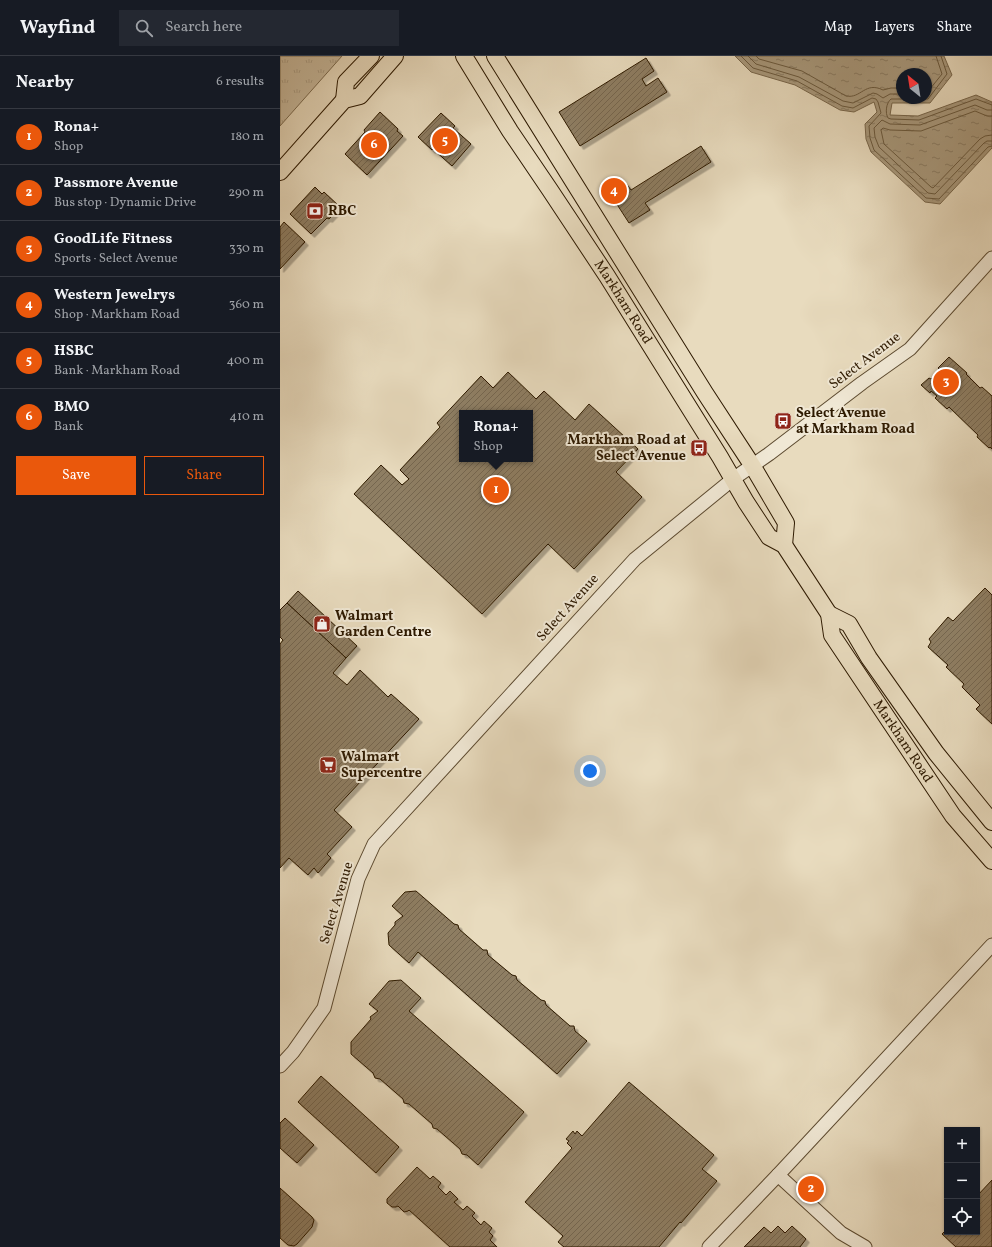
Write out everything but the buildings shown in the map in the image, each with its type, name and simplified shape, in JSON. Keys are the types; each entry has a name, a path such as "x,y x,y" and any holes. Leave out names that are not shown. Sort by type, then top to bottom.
{"main road":[{"path":"344,100 346,82 371,56"},
{"path":"280,172 344,100 360,96 396,56"},
{"name":"Markham Road","path":"464,56 510,131 607,276 746,502 769,537 784,545 829,614 832,635 953,816 992,861"},
{"name":"Markham Road","path":"495,56 705,393 752,465 786,523 784,545"},
{"name":"Markham Road","path":"829,614 849,624 869,658 936,753 992,822"}],"street":[{"name":"Select Avenue","path":"280,1066 293,1052 324,1008 358,879 374,844 635,559 733,479 910,349 992,258"},
{"path":"709,1247 992,945"},
{"path":"778,1175 841,1233 865,1247"}],"green space":[{"path":"280,56 342,56 280,126"}],"water":[{"path":"735,56 944,56 952,75 932,100 932,68 896,68 896,103 892,103 890,115 918,116 976,95 992,102 992,148 940,204 925,202 871,152 866,139 865,124 877,112 874,102 854,112 840,110 795,85 751,72"}],"place":[{"name":"HSBC","path":"445,141"},
{"name":"BMO","path":"374,145"},
{"name":"Western Jewelrys","path":"614,191"},
{"name":"RBC","path":"315,211"},
{"name":"GoodLife Fitness","path":"946,382"},
{"name":"Select Avenue at Markham Road","path":"783,421"},
{"name":"Markham Road at Select Avenue","path":"699,448"},
{"name":"Rona+","path":"496,490"},
{"name":"Walmart Garden Centre","path":"322,624"},
{"name":"Walmart Supercentre","path":"328,765"},
{"name":"Passmore Avenue","path":"811,1189"}]}
